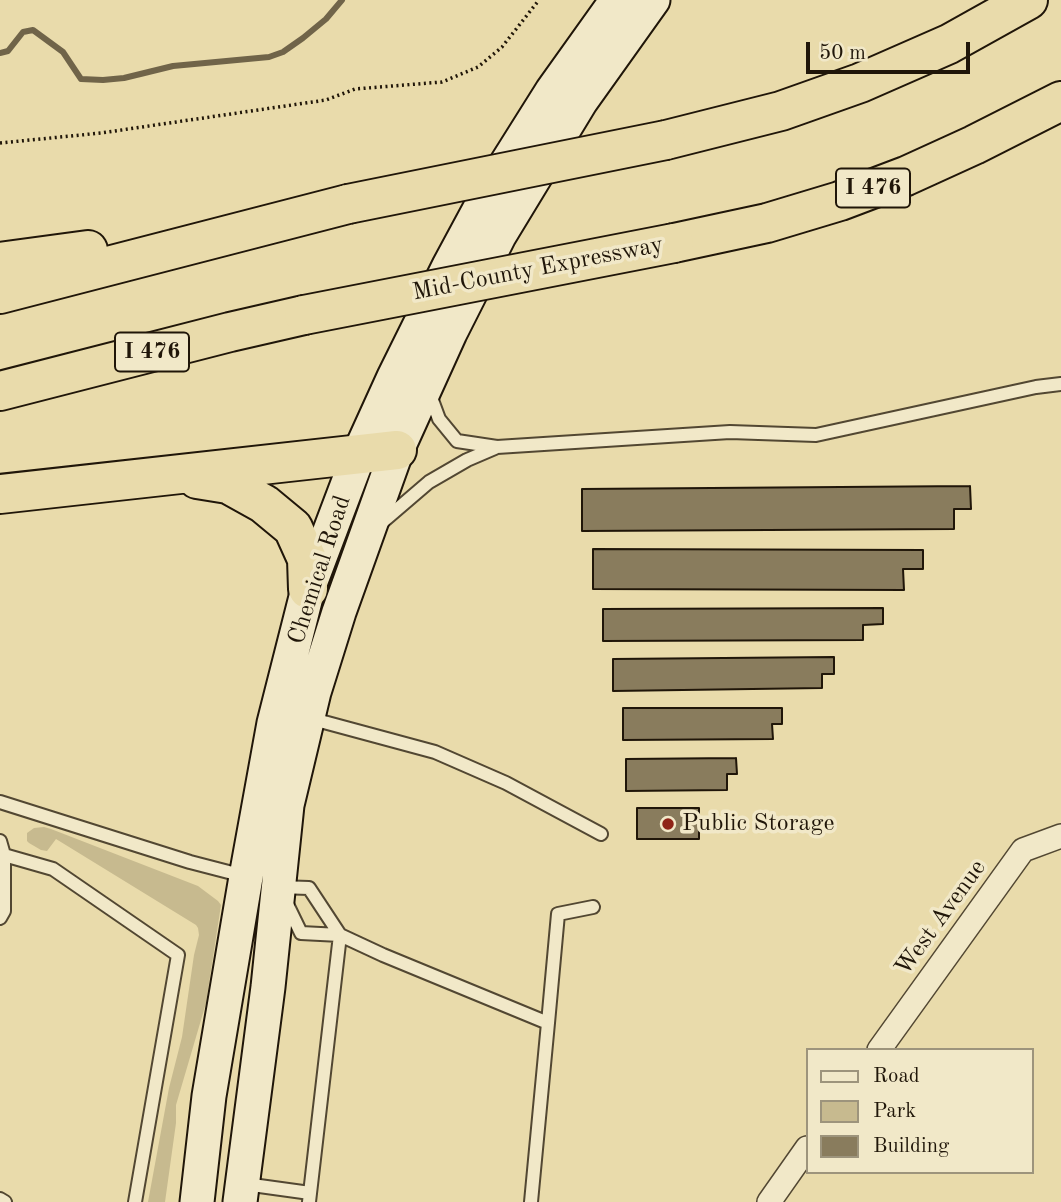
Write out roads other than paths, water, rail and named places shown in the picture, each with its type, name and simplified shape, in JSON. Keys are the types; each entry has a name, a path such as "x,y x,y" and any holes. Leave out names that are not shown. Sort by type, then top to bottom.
{"highway":[{"path":"0,294 348,204 666,140 781,111 860,83 949,44 1028,0"},
{"name":"Mid-County Expressway","path":"0,391 304,315 767,223 851,197 906,176 1061,101"},
{"path":"0,262 260,226"},
{"path":"0,494 397,450"},
{"path":"174,475 228,484 264,504 293,528 307,559 309,589"}],"main road":[{"name":"Chemical Road","path":"242,1193 274,723 309,589 359,454 449,266 491,188 552,91 617,0"},
{"name":"Chemical Road","path":"197,1202 209,1096 263,882 288,805 317,681 397,450 450,333 499,236 581,101 653,0"}],"street":[{"name":"West Avenue","path":"879,1048 1023,850 1061,836"},
{"path":"769,1202 806,1149"}],"lane":[{"path":"426,385 439,419 457,441 497,447 730,432 816,435 1036,387 1061,384"},
{"path":"366,536 429,482 467,460 497,447"},
{"path":"309,718 435,752 506,783 601,834"},
{"path":"0,802 190,862 263,882 309,888 340,935 310,1198 242,1193"},
{"path":"0,841 4,855 4,911 0,918"},
{"path":"4,855 53,869 178,955 135,1202"},
{"path":"263,882 301,933 340,935 548,1023"},
{"path":"531,1202 558,914 593,907"},
{"path":"0,1199 5,1202"}],"waterway":[{"path":"0,53 8,51 23,32 33,30 63,52 81,79 103,80 124,78 173,66 269,57 283,52 303,38 326,19 342,0"}],"place":[{"name":"Public Storage","path":"668,824"}]}
